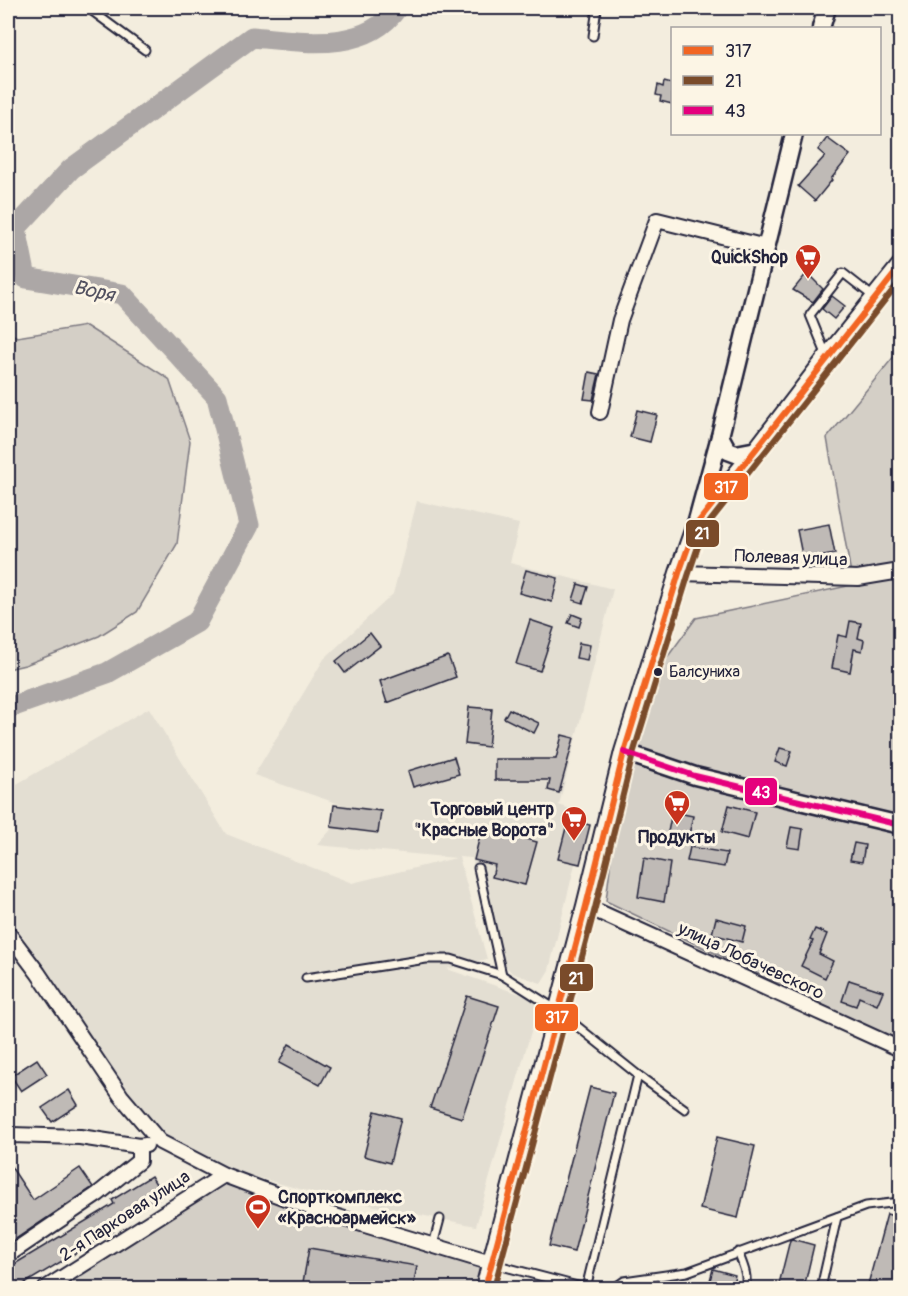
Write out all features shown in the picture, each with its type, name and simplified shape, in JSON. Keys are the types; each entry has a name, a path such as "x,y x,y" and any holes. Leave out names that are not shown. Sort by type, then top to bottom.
{"main road":[{"path":"485,1288 586,906 624,752 696,525 900,267"}],"street":[{"path":"821,27 826,8"},
{"path":"696,525 794,135"},
{"path":"600,412 620,320 657,220 766,247"},
{"path":"720,436 728,451 736,454 757,450"},
{"name":"Полевая улица","path":"679,573 858,578 900,571"},
{"path":"624,752 695,776 900,825"},
{"name":"улица Лобачевского","path":"586,906 900,1049"},
{"path":"8,933 38,973 121,1096 160,1142 224,1175 325,1213 491,1263"},
{"path":"9,1134 80,1137 139,1146 160,1142"},
{"path":"8,1255 98,1194 139,1161 139,1146"},
{"name":"2-я Парковая улица","path":"46,1288 224,1175"}],"lane":[{"path":"88,8 145,50"},
{"path":"593,36 597,8"},
{"path":"828,357 810,315 843,273 875,298"},
{"path":"478,868 502,975"},
{"path":"306,978 426,959 450,959 502,975 557,1010 638,1075 685,1109"},
{"path":"491,1263 586,1288 638,1075"},
{"path":"615,1288 624,1281 687,1272 866,1206 900,1202"},
{"path":"821,1288 837,1217"},
{"path":"433,1246 440,1219"},
{"path":"738,1252 745,1269 746,1288"}],"shaded area":[{"path":"86,326 169,379 190,441 177,544 137,612 99,636 25,665 8,669 8,332 17,337"},
{"path":"900,349 900,1042 606,901 624,752 644,689 696,618 853,585 827,438"},
{"path":"417,501 519,524 510,563 613,589 559,805 587,815 549,970 541,983 512,973 500,960 472,858 459,857 487,959 447,969 534,999 537,1010 476,1226 325,1196 202,1162 155,1130 8,915 8,789 149,708 226,834 352,883 456,858 317,845 351,808 254,775 324,659 393,594"},
{"name":"Спорткомплекс «Красноармейск»","path":"224,1175 491,1263 485,1288 46,1288"}],"building":[{"path":"664,82 671,84 671,104 660,101 661,96 656,95 658,85 663,87"},
{"path":"827,138 850,155 815,201 798,186 825,156 818,150"},
{"path":"807,273 823,289 813,302 793,290"},
{"path":"832,296 845,306 834,319 822,309"},
{"path":"589,372 599,374 593,400 584,399"},
{"path":"637,410 657,415 650,442 630,437"},
{"path":"829,524 835,554 803,560 797,530"},
{"path":"526,570 558,578 552,602 519,593"},
{"path":"578,584 588,587 583,603 573,600"},
{"path":"572,614 582,618 579,627 568,623"},
{"path":"530,620 554,628 540,671 516,664"},
{"path":"850,621 861,623 858,638 864,640 862,651 854,649 850,672 832,668 838,635 847,637"},
{"path":"370,633 380,646 345,673 336,661"},
{"path":"579,643 590,645 587,660 576,658"},
{"path":"448,656 456,677 387,703 380,681"},
{"path":"469,707 492,709 488,747 465,744"},
{"path":"509,709 539,723 534,733 504,718"},
{"path":"562,735 574,738 559,793 548,790 550,780 495,780 495,759 556,759"},
{"path":"780,748 792,751 787,766 775,762"},
{"path":"454,757 459,774 413,787 408,771"},
{"path":"334,805 381,811 378,833 331,827"},
{"path":"729,805 755,812 748,839 722,832"},
{"path":"678,813 693,816 687,844 672,841 674,833 668,832 671,817 677,818"},
{"name":"Торговый центр \"Красные Ворота\"","path":"568,820 590,825 580,864 558,859"},
{"path":"482,827 537,842 525,885 492,877 495,865 474,860"},
{"path":"791,827 803,829 800,849 787,847"},
{"path":"854,843 865,845 862,862 850,860"},
{"path":"690,847 727,853 724,867 687,861"},
{"path":"644,858 670,863 664,902 638,897"},
{"path":"716,918 746,926 742,942 712,934"},
{"path":"815,929 827,934 819,954 833,961 825,978 801,966 813,941 810,940"},
{"path":"849,980 883,991 877,1005 859,997 856,1006 842,1001"},
{"path":"467,996 499,1006 462,1118 430,1108"},
{"path":"289,1044 330,1067 320,1085 279,1063"},
{"path":"37,1059 47,1074 21,1091 11,1076"},
{"path":"590,1087 614,1093 574,1252 549,1246"},
{"path":"69,1090 78,1105 52,1122 42,1108"},
{"path":"375,1111 401,1118 390,1163 364,1156"},
{"path":"717,1137 755,1146 738,1218 700,1209"},
{"path":"8,1162 33,1200 80,1168 93,1187 8,1244"},
{"path":"151,1176 163,1195 111,1226 114,1230 17,1288 8,1288 8,1268 114,1204 112,1200"},
{"path":"887,1214 900,1218 900,1275 897,1288 867,1288"},
{"path":"790,1240 814,1245 804,1288 778,1288"},
{"path":"309,1248 417,1266 413,1288 302,1288"},
{"path":"713,1269 735,1275 732,1288 708,1288"}],"waterway":[{"name":"Воря","path":"8,708 107,673 197,622 249,525 217,397 122,294 26,278 16,228 71,169 252,37 311,42 350,38 384,23 397,8"}],"transit line":[{"name":"317","path":"485,1288 586,906 624,752 696,525 900,267"},
{"name":"21","path":"494,1288 595,908 633,754 704,529 900,281"},
{"name":"43","path":"624,752 695,776 900,825"}],"place":[{"name":"QuickShop","path":"808,280"},
{"name":"Балсуниха","path":"658,672"},
{"name":"Продукты","path":"677,826"},
{"name":"Торговый центр \"Красные Ворота\"","path":"574,842"},
{"name":"Спорткомплекс «Красноармейск»","path":"258,1230"}]}
